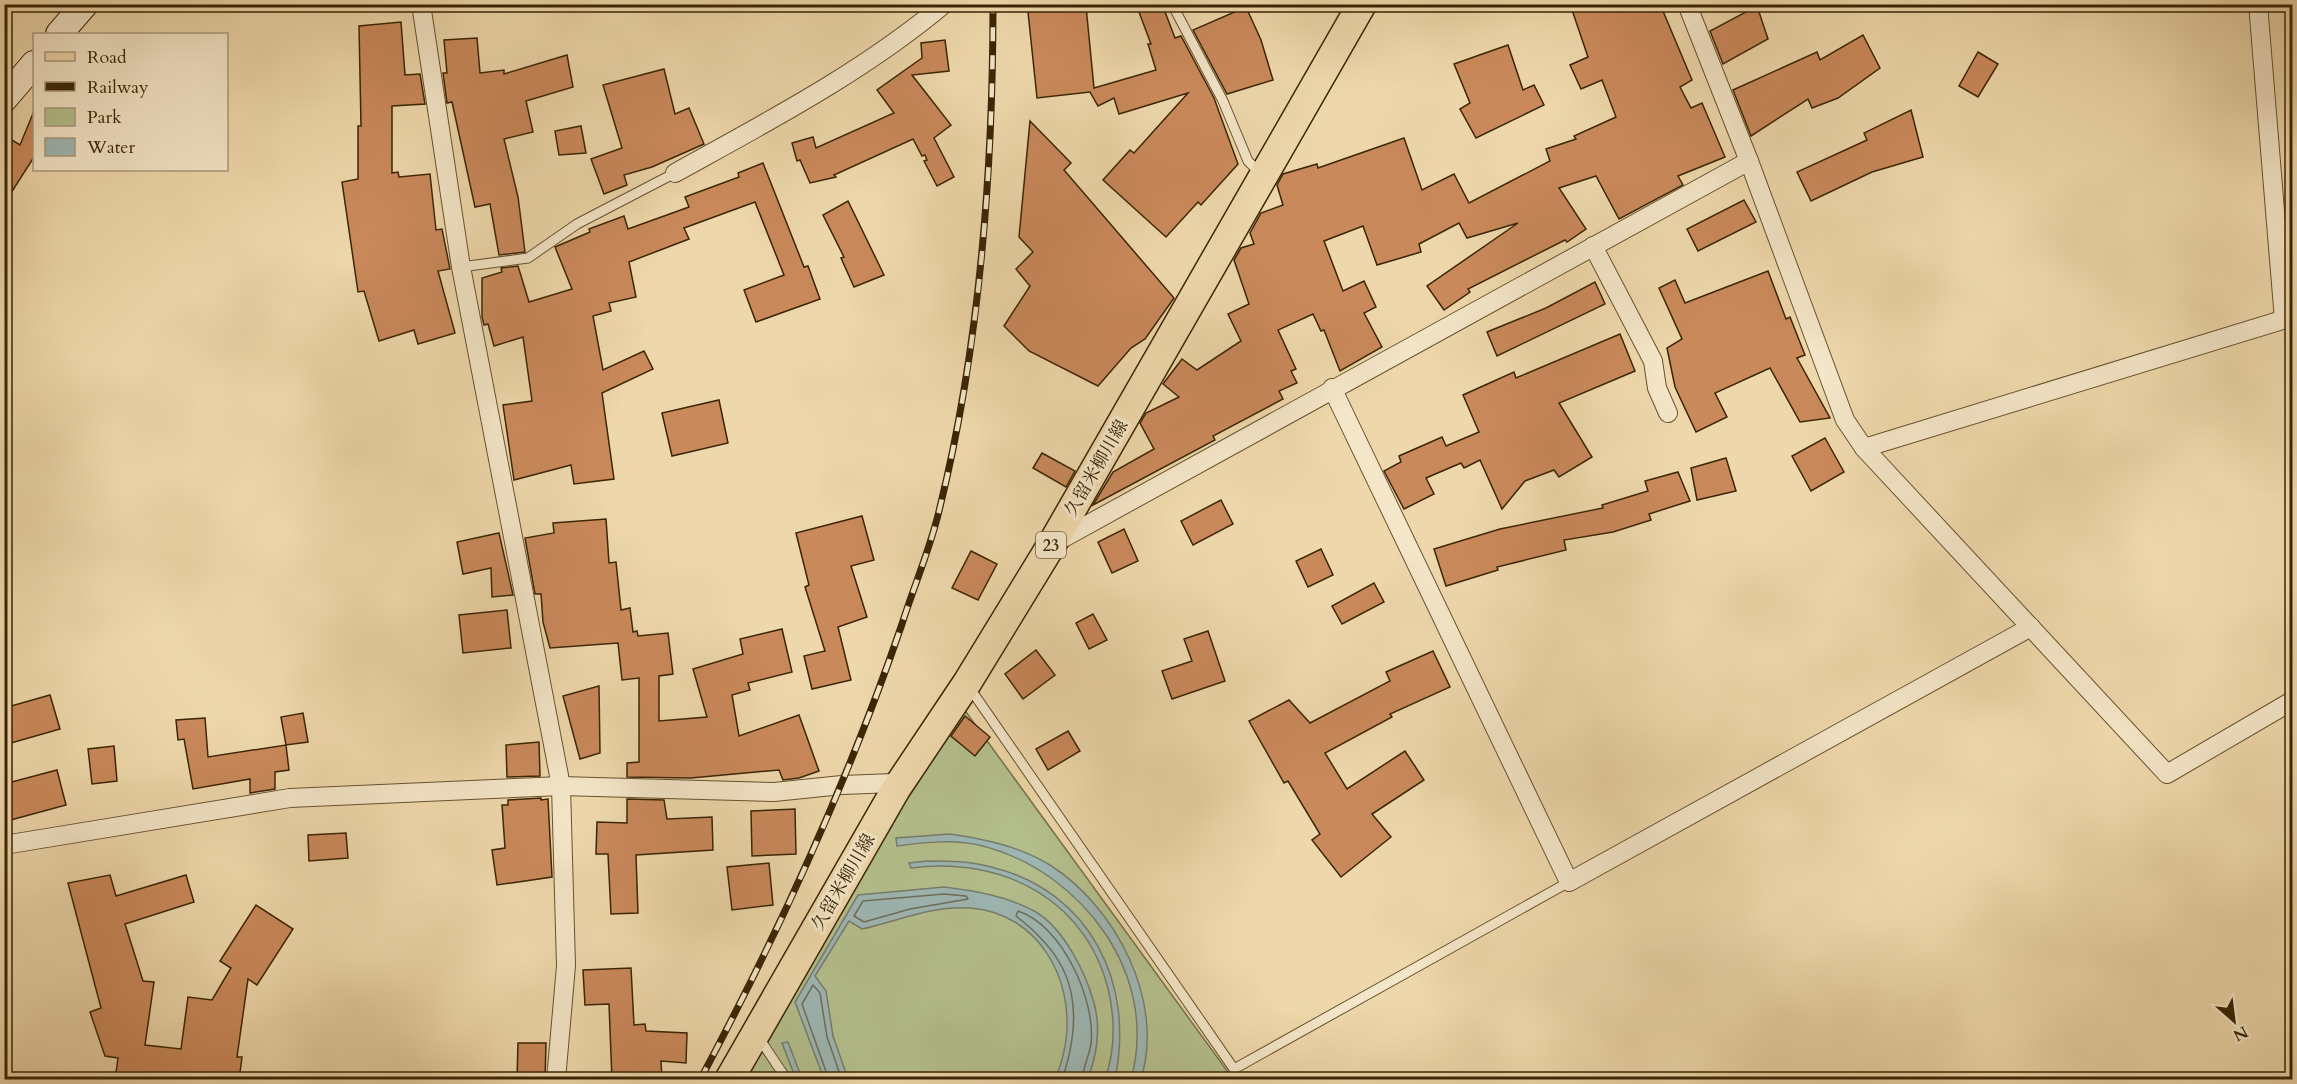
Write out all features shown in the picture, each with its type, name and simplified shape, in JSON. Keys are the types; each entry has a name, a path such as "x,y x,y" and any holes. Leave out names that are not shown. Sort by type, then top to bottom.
{"main road":[{"path":"60,33 85,4"},
{"name":"久留米柳川線","path":"729,1080 896,789 967,683 1052,544 1362,4"},
{"path":"4,99 33,65"}],"street":[{"path":"421,4 461,267 561,786 566,966 556,1080"},
{"path":"675,173 812,96 925,20 944,4"},
{"path":"1687,4 1749,161 1845,420 1864,448 2167,774 2292,701"},
{"path":"1864,448 2290,318 2258,4"},
{"path":"1052,544 1332,388 1749,161"},
{"path":"1593,246 1653,361 1656,388 1668,413"},
{"path":"1332,388 1569,882 2031,627"},
{"path":"4,844 290,798 561,786 774,792 842,785 894,783 896,789"}],"lane":[{"path":"1172,4 1223,101 1248,161 1264,177"},
{"path":"461,267 528,258 577,224 675,173"},
{"path":"967,683 1234,1069 1569,882"},
{"path":"756,1033 787,1080"}],"green space":[{"path":"961,705 1233,1079 744,1080"}],"water":[{"path":"950,834 1001,844 1038,858 1074,883 1095,905 1114,931 1129,958 1140,988 1146,1019 1147,1049 1141,1079 1131,1079 1137,1040 1134,1002 1123,966 1105,933 1081,904 1052,879 1019,859 983,846 961,842 929,842 897,846 896,838"},
{"path":"927,861 975,864 1026,879 1055,897 1079,920 1098,946 1111,977 1118,1009 1120,1044 1115,1079 1105,1079 1113,1039 1110,998 1100,964 1084,935 1063,911 1038,892 1010,878 979,870 945,866 911,868 909,863"},
{"path":"944,887 991,895 1025,906 1046,920 1065,940 1086,979 1096,1012 1097,1042 1087,1079 1054,1079 1064,1050 1067,1017 1064,994 1057,972 1046,953 1032,936 1015,922 994,913 970,908 956,908 929,911 862,929 849,921 815,976 826,991 833,1036 848,1079 824,1079 795,1002 858,895"},
{"path":"788,1042 802,1079 796,1079 782,1043"}],"building":[{"path":"1136,4 1162,4 1175,38 1181,36 1214,98 1238,164 1201,205 1198,202 1166,237 1103,180 1130,150 1134,153 1188,93 1119,114 1114,98 1098,106 1090,92 1037,98 1028,12 1086,6 1094,88 1156,70 1148,44 1151,44"},
{"path":"1570,4 1660,4 1692,80 1680,87 1691,108 1702,103 1725,157 1678,176 1683,185 1619,219 1596,176 1559,188 1586,229 1567,242 1565,240 1468,289 1470,292 1444,310 1427,286 1518,223 1467,238 1459,223 1419,244 1421,252 1377,265 1363,226 1324,241 1343,291 1364,281 1376,307 1364,313 1382,347 1340,371 1324,330 1321,331 1313,314 1278,330 1296,369 1291,371 1297,383 1279,391 1283,399 1213,436 1215,440 1093,505 1113,472 1154,449 1140,423 1146,413 1179,397 1163,384 1182,359 1197,370 1241,341 1228,314 1249,304 1234,260 1241,248 1254,244 1250,233 1261,213 1283,205 1277,185 1283,174 1317,164 1318,168 1404,138 1422,190 1454,174 1469,203 1550,161 1546,149 1576,139 1574,136 1616,117 1602,80 1581,89 1570,65 1588,57"},
{"path":"1757,6 1768,39 1723,64 1710,31"},
{"path":"1246,7 1261,40 1273,80 1227,94 1193,30"},
{"path":"401,22 405,75 420,74 425,104 392,106 392,173 398,172 399,177 430,174 436,230 442,229 450,269 438,271 455,333 418,344 414,330 379,341 364,291 358,292 342,182 358,179 358,126 361,126 359,26"},
{"path":"1863,35 1880,68 1838,98 1812,108 1808,99 1751,136 1733,90 1817,52 1820,60"},
{"path":"477,38 480,73 504,70 504,74 567,55 573,87 526,101 533,132 504,139 518,197 525,252 499,255 490,204 475,207 452,102 447,103 443,73 447,73 444,40"},
{"path":"945,40 949,71 912,75 951,125 934,138 954,177 937,186 924,161 927,160 925,155 922,156 913,139 834,175 836,177 810,183 800,160 797,161 792,143 813,137 816,148 894,113 877,90 922,58 921,43"},
{"path":"1508,45 1523,90 1534,85 1544,105 1476,138 1460,109 1470,103 1454,64"},
{"path":"1978,52 1998,64 1978,97 1959,86"},
{"path":"664,69 675,114 689,108 704,144 652,167 624,175 627,185 604,194 591,159 622,148 603,85"},
{"path":"1911,110 1923,157 1872,172 1811,201 1797,172 1867,140 1864,133"},
{"path":"33,113 33,159 4,204 4,135 20,145"},
{"path":"1030,121 1071,163 1064,170 1174,298 1145,339 1131,348 1098,386 1029,351 1004,326 1030,286 1016,269 1033,252 1019,237"},
{"path":"581,126 586,153 559,155 555,131"},
{"path":"763,163 804,267 808,266 820,299 756,322 744,290 784,275 755,202 684,228 689,239 629,262 636,297 609,303 611,311 593,316 603,370 644,351 653,369 602,393 614,479 574,484 571,465 514,480 503,405 532,401 523,337 494,346 488,324 484,325 482,317 482,278 502,272 501,268 518,266 529,302 572,289 555,247 590,232 589,229 624,216 628,229 689,207 685,197 739,177 738,173"},
{"path":"1744,200 1756,222 1698,251 1687,229"},
{"path":"848,201 884,275 854,287 841,258 844,257 823,215"},
{"path":"1768,271 1786,319 1790,317 1805,355 1797,358 1830,418 1800,422 1770,368 1715,393 1727,417 1696,432 1675,387 1667,348 1682,339 1659,288 1675,280 1685,303"},
{"path":"1595,282 1605,304 1497,356 1487,332 1546,308"},
{"path":"1620,334 1635,371 1559,403 1592,457 1559,477 1554,470 1525,481 1502,509 1480,460 1464,468 1461,463 1426,478 1434,494 1404,509 1384,471 1401,462 1399,456 1442,437 1446,446 1479,432 1463,395 1514,372 1516,378"},
{"path":"719,400 728,443 672,456 662,413"},
{"path":"1825,438 1844,472 1811,491 1792,456"},
{"path":"1042,453 1075,471 1066,487 1033,468"},
{"path":"1726,458 1736,491 1697,500 1691,468"},
{"path":"1678,472 1690,501 1649,514 1651,520 1613,532 1564,540 1566,550 1497,567 1498,570 1446,586 1434,549 1500,529 1603,508 1602,505 1648,491 1645,481"},
{"path":"1221,500 1233,524 1193,545 1181,521"},
{"path":"862,516 874,560 851,566 867,617 838,627 851,680 812,689 804,656 825,651 805,587 809,585 796,533"},
{"path":"606,519 609,563 616,562 621,610 630,608 633,632 637,631 638,636 668,633 673,674 659,676 659,721 707,717 693,669 743,654 740,639 782,629 792,672 748,683 750,690 732,695 739,736 799,715 819,771 799,778 783,780 779,770 691,778 627,777 627,763 639,762 639,678 622,680 618,643 550,648 543,622 541,594 535,594 525,538 554,533 553,523"},
{"path":"1124,529 1138,561 1112,573 1098,542"},
{"path":"499,533 513,595 492,597 491,568 463,574 457,542"},
{"path":"1321,549 1333,575 1308,587 1296,561"},
{"path":"971,551 997,564 978,600 952,588"},
{"path":"1374,583 1384,602 1342,624 1332,606"},
{"path":"507,610 511,648 463,653 459,615"},
{"path":"1093,614 1107,640 1089,649 1076,623"},
{"path":"1208,631 1225,681 1172,699 1162,671 1192,661 1184,639"},
{"path":"1036,650 1055,675 1023,699 1005,674"},
{"path":"1433,651 1450,687 1390,714 1392,717 1325,753 1347,789 1405,751 1424,780 1372,814 1391,837 1341,877 1312,840 1320,834 1288,781 1284,783 1249,721 1289,700 1310,723 1390,681 1386,672"},
{"path":"599,686 600,753 580,759 563,696"},
{"path":"50,695 60,729 4,745 4,708"},
{"path":"303,713 308,742 286,745 281,717"},
{"path":"965,716 990,737 975,756 951,736"},
{"path":"205,718 208,757 286,745 289,770 275,772 275,789 250,793 250,779 193,789 184,739 178,740 176,720"},
{"path":"1068,731 1080,751 1048,770 1036,749"},
{"path":"539,742 540,776 507,777 506,745"},
{"path":"114,746 117,781 92,784 88,749"},
{"path":"57,770 66,805 7,821 4,784"},
{"path":"541,798 541,800 548,799 552,877 497,885 492,850 505,848 502,805 508,805 508,800"},
{"path":"627,799 664,800 667,819 712,817 713,850 636,855 638,913 611,914 608,854 596,854 597,822 627,823"},
{"path":"795,809 796,854 752,856 751,811"},
{"path":"346,833 348,858 309,861 308,835"},
{"path":"769,863 773,905 732,910 727,867"},
{"path":"110,875 116,896 186,875 194,902 125,924 143,981 154,982 145,1045 181,1049 188,997 212,1000 231,968 220,961 256,905 293,929 257,985 248,979 237,1057 242,1057 239,1080 115,1080 118,1058 105,1056 90,1012 101,1008 68,883"},
{"path":"631,968 634,1025 645,1024 646,1031 687,1033 686,1063 661,1061 662,1080 612,1080 609,1004 585,1005 583,970"},
{"path":"518,1043 546,1043 545,1080 517,1080"}],"railway":[{"path":"700,1080 757,969 835,799 881,683 935,525 953,449 974,323 987,196 993,4"}]}
